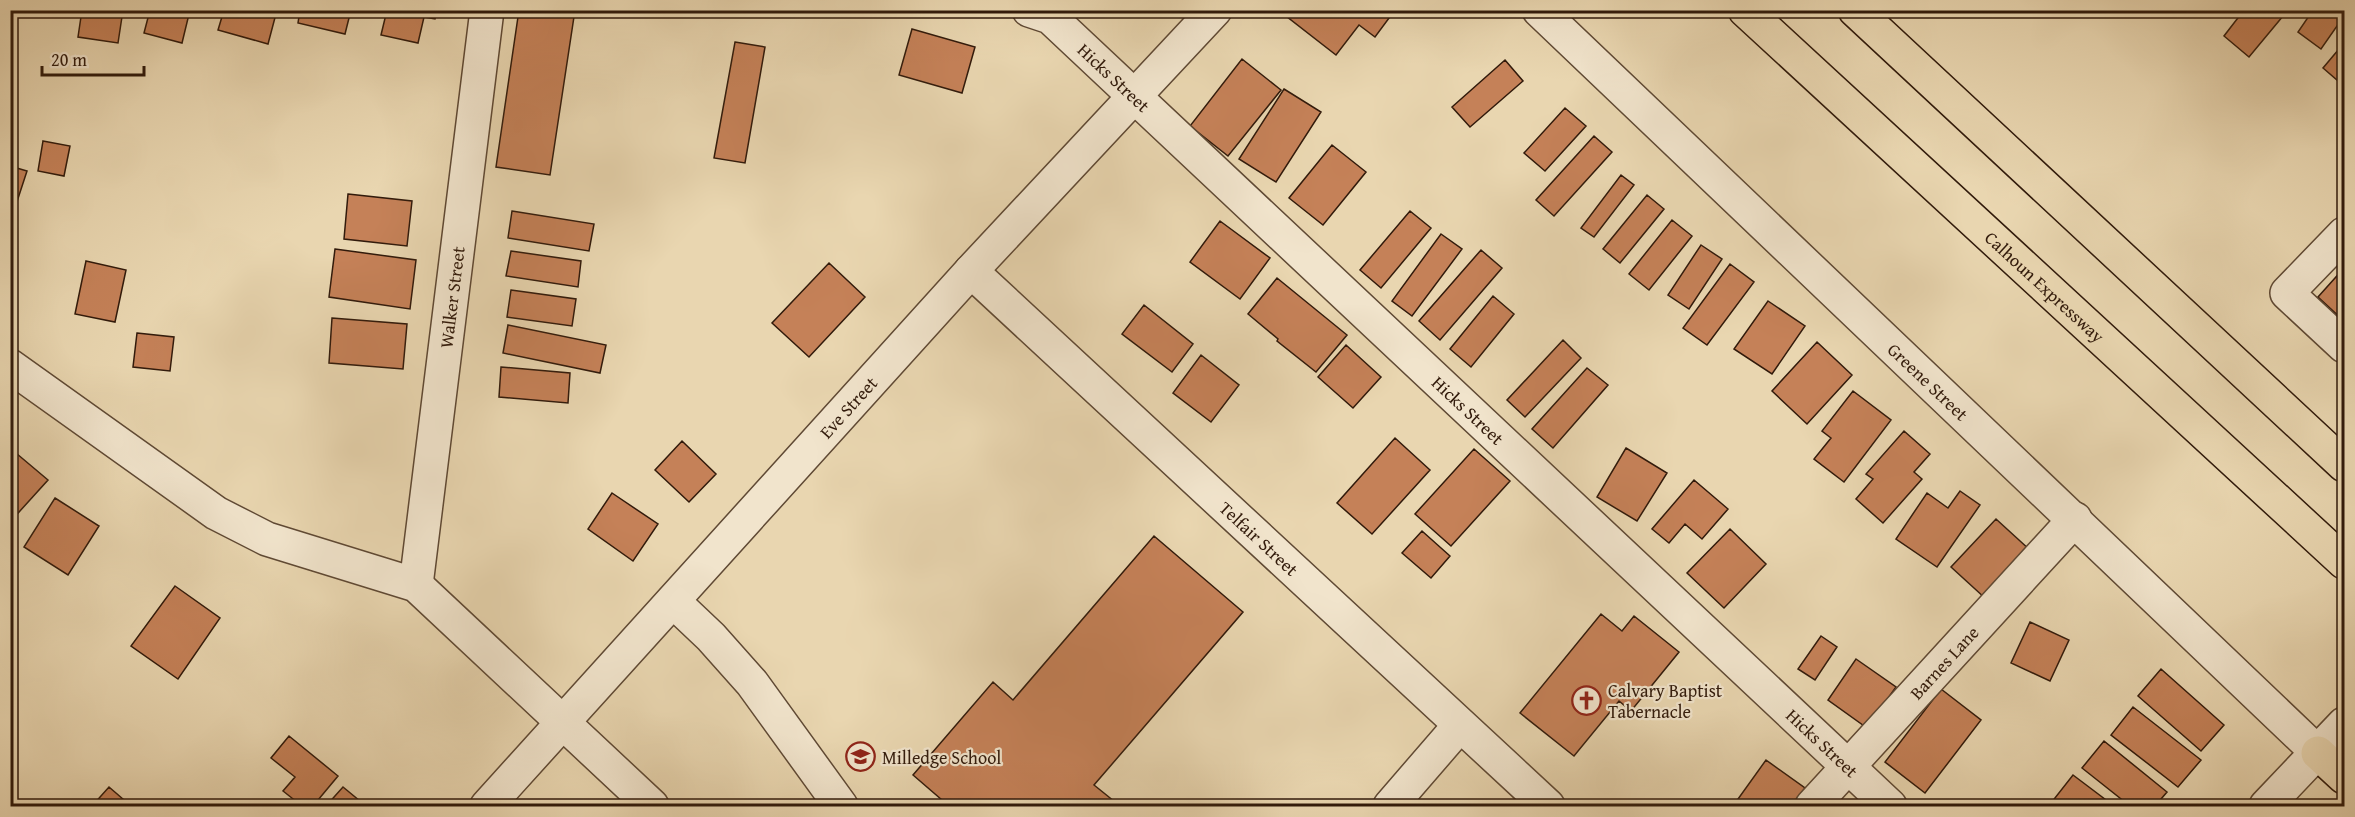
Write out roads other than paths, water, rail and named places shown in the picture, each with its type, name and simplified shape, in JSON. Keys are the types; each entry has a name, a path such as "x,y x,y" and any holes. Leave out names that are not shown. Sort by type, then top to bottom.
{"highway":[{"name":"Calhoun Expressway","path":"1745,10 2344,562"},
{"path":"1855,10 2343,464"},
{"path":"2318,753 2344,777"}],"street":[{"name":"Walker Street","path":"416,585 487,10"},
{"name":"Eve Street","path":"487,807 971,271 1215,10"},
{"name":"Greene Street","path":"1539,10 2318,753"},
{"name":"Hicks Street","path":"1043,13 1890,807"},
{"path":"2344,234 2287,292 2344,346"},
{"name":"Telfair Street","path":"971,271 1548,807"},
{"path":"10,366 216,513 267,539 416,585 652,807"},
{"name":"Barnes Lane","path":"1812,807 2075,519"},
{"path":"673,601 711,637 752,683 840,807"},
{"path":"2266,807 2344,724"},
{"path":"1390,807 1460,725"}],"place":[{"name":"Calvary Baptist Tabernacle","path":"1587,700"},
{"name":"Milledge School","path":"861,757"}]}
